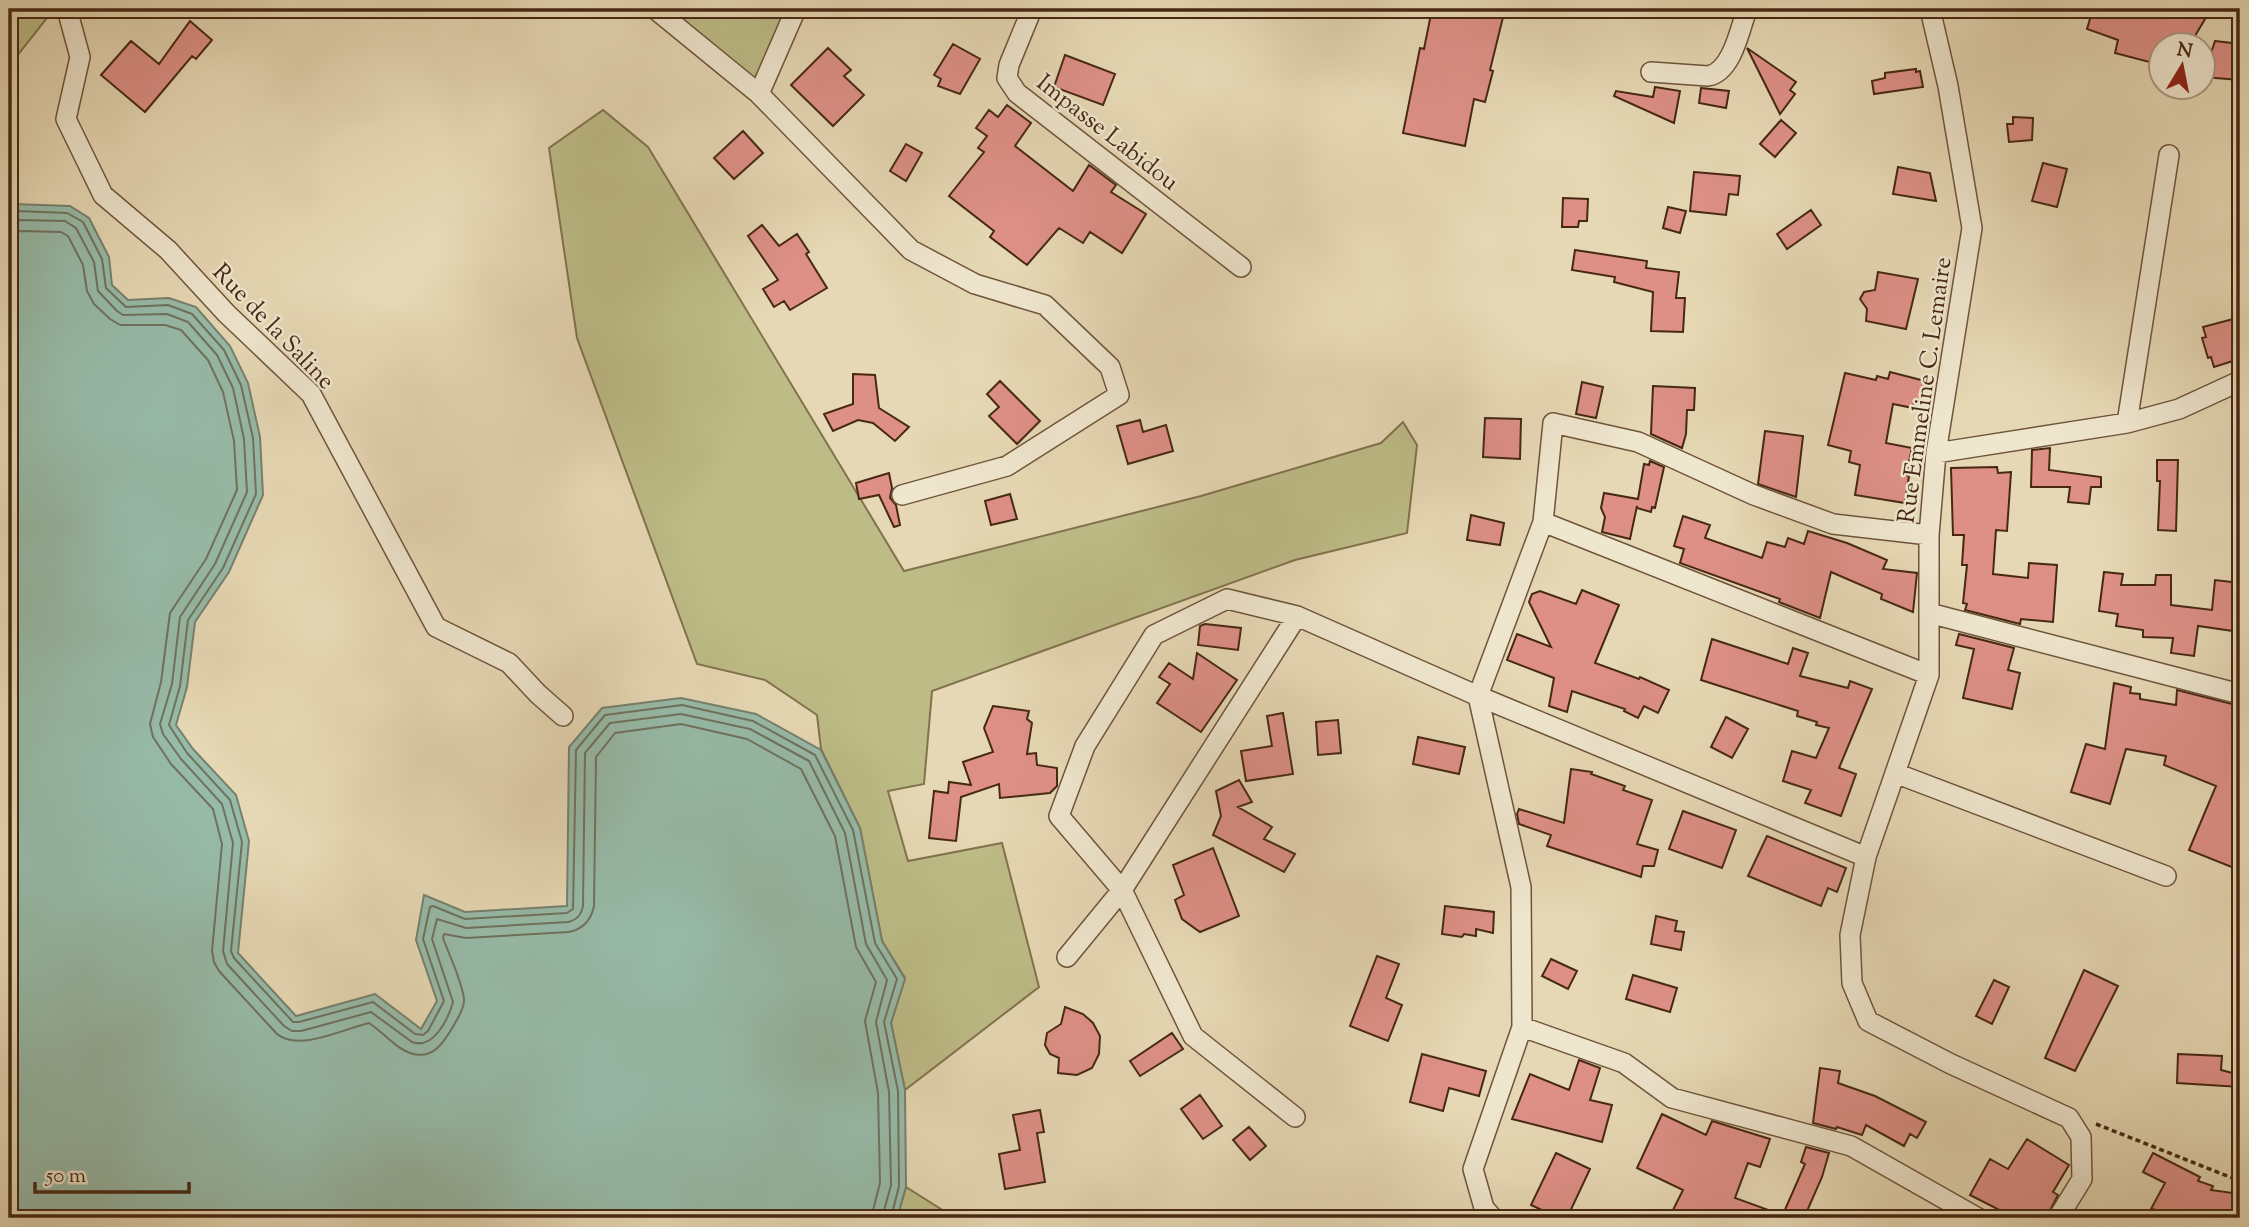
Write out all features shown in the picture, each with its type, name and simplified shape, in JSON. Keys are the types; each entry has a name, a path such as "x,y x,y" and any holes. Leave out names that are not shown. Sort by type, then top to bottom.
{"street":[{"name":"Rue de la Saline","path":"67,9 80,57 66,119 103,195 168,250 226,313 312,394 436,627 509,663 563,716"},
{"path":"655,9 759,94 911,250 975,284 1045,305 1110,367 1119,395 1007,466 902,495"},
{"path":"759,94 796,9"},
{"name":"Impasse Labidou","path":"1032,9 1009,65 1007,78 1017,93 1241,267"},
{"path":"1651,72 1716,75 1728,62 1747,9"},
{"name":"Rue Emmeline C. Lemaire","path":"1930,9 1948,86 1972,228 1936,453 1929,535 1929,675 1866,857 1850,935 1852,983 1868,1021 1951,1064 2069,1118"},
{"path":"2127,423 2169,155"},
{"path":"1936,453 2127,423 2179,408 2240,381"},
{"path":"1493,1218 1484,1208 1473,1169 1522,1027 1521,887 1478,695 1543,522 1553,423 1638,442 1754,495 1833,524 1929,535"},
{"path":"1543,522 1929,675"},
{"path":"1295,1116 1193,1035 1122,890 1059,816 1085,746 1154,635 1227,599 1297,616 1478,695 1866,857"},
{"path":"1929,613 2240,694"},
{"path":"1067,957 1122,890 1297,616"},
{"path":"1895,773 2166,876"},
{"path":"1522,1027 1624,1063 1672,1098 1851,1146 1978,1218"},
{"path":"2058,1218 2081,1179 2081,1137 2069,1118"}],"path":[{"path":"2069,1118 2127,1135 2240,1181"}],"shaded area":[{"path":"9,9 54,9 9,66"},
{"path":"666,9 788,9 754,83"},
{"path":"603,110 648,147 904,571 1201,496 1381,443 1403,422 1417,445 1407,533 1295,560 932,691 924,784 888,791 908,861 1002,843 1039,987 905,1090 891,1023 905,978 882,941 860,828 821,749 817,715 765,680 697,664 577,338 549,148"},
{"path":"906,1187 955,1218 897,1218"}],"water":[{"path":"13,204 70,206 89,218 109,257 112,285 128,300 169,298 196,307 230,346 248,383 260,437 263,495 229,572 195,622 187,687 176,725 193,749 236,795 249,841 238,953 296,1016 375,994 421,1029 437,1001 416,940 424,895 465,912 567,906 569,747 602,708 681,698 756,714 821,750 860,828 882,941 905,979 891,1023 905,1090 906,1187 897,1218 9,1218 9,209"}],"building":[{"path":"1432,9 1505,9 1485,102 1474,99 1465,146 1403,133 1420,48 1424,49"},
{"path":"2093,9 2187,9 2205,19 2197,32 2148,32 2148,62 2115,53 2118,40 2087,29"},
{"path":"190,21 212,40 196,59 192,56 145,112 101,75 131,41 159,64"},
{"path":"2218,41 2240,44 2240,80 2218,78"},
{"path":"953,44 980,59 960,94 938,86 941,79 934,75"},
{"path":"828,48 851,70 844,76 864,95 833,126 791,85"},
{"path":"1747,48 1796,82 1790,90 1795,94 1780,114"},
{"path":"1065,55 1115,74 1103,105 1054,87"},
{"path":"1916,69 1916,72 1920,71 1923,87 1874,94 1872,81 1885,78 1885,73"},
{"path":"1655,87 1680,91 1674,123 1614,96 1616,91 1653,97"},
{"path":"1701,88 1729,91 1726,108 1699,103"},
{"path":"1007,105 1031,123 1015,146 1073,191 1089,165 1116,185 1111,192 1146,214 1122,253 1090,232 1083,243 1059,228 1027,265 990,237 994,231 949,196 984,152 978,148 987,136 976,128 989,110 998,117"},
{"path":"2013,117 2033,118 2032,140 2009,142 2007,124 2013,124"},
{"path":"1781,120 1796,133 1775,157 1760,144"},
{"path":"743,131 763,153 734,179 714,158"},
{"path":"906,144 922,153 906,181 890,171"},
{"path":"2043,163 2067,169 2057,207 2032,201"},
{"path":"1898,167 1930,173 1936,201 1893,194"},
{"path":"1694,172 1740,176 1738,195 1729,194 1726,215 1690,211"},
{"path":"1563,198 1588,199 1587,221 1579,221 1578,227 1562,227"},
{"path":"1668,207 1686,211 1680,233 1663,228"},
{"path":"1811,210 1821,225 1787,249 1777,234"},
{"path":"762,225 779,246 797,234 827,288 790,310 784,301 774,307 763,289 778,280 748,236"},
{"path":"1575,250 1647,261 1646,268 1679,272 1676,298 1685,298 1683,332 1651,331 1653,292 1614,282 1615,277 1572,270"},
{"path":"1878,272 1918,279 1906,329 1866,321 1867,309 1860,299 1864,292 1875,290"},
{"path":"2237,318 2240,345 2234,346 2239,359 2214,367 2211,357 2208,358 2202,338 2206,337 2203,327"},
{"path":"1890,372 1925,381 1919,404 1914,402 1913,408 1893,404 1886,443 1912,448 1906,475 1909,476 1905,503 1855,495 1860,465 1849,462 1851,451 1828,445 1845,373 1876,380 1877,376 1888,379"},
{"path":"853,374 875,375 879,408 909,427 895,441 873,423 858,420 833,431 824,414 853,404"},
{"path":"1000,381 1040,421 1017,444 989,416 999,407 987,394"},
{"path":"1582,382 1603,387 1596,418 1576,414"},
{"path":"1653,386 1695,388 1694,410 1687,410 1686,434 1682,448 1651,434"},
{"path":"1485,418 1521,419 1520,459 1483,457"},
{"path":"1140,420 1143,432 1166,425 1173,451 1128,464 1117,426"},
{"path":"1765,431 1803,436 1796,497 1758,484"},
{"path":"2050,448 2049,470 2101,477 2101,487 2091,487 2089,504 2068,502 2070,487 2031,487 2032,450"},
{"path":"2157,460 2178,460 2176,531 2158,530 2160,481 2157,481"},
{"path":"1650,461 1664,467 1655,508 1652,507 1651,512 1637,506 1630,539 1602,532 1605,517 1601,508 1604,493 1638,499 1644,464 1649,465"},
{"path":"1997,467 1998,473 2011,472 2007,531 1996,530 1993,574 2028,578 2029,563 2057,565 2053,622 2021,619 2020,624 1965,610 1967,604 1963,603 1967,565 1962,565 1964,535 1953,535 1951,468"},
{"path":"889,473 892,488 890,498 896,505 900,525 894,527 879,495 859,499 856,483"},
{"path":"1010,494 1017,519 991,525 985,501"},
{"path":"1471,515 1504,523 1500,545 1467,540"},
{"path":"1683,516 1710,525 1705,538 1762,558 1767,542 1785,547 1788,538 1804,544 1808,531 1847,543 1887,560 1883,569 1917,573 1913,612 1881,599 1882,594 1831,572 1820,618 1779,602 1780,599 1680,563 1684,549 1674,546"},
{"path":"2104,572 2123,574 2121,585 2155,585 2156,575 2171,575 2171,605 2212,610 2215,580 2240,583 2240,632 2198,626 2194,656 2171,653 2173,638 2143,637 2143,630 2116,626 2118,614 2099,611"},
{"path":"1582,590 1619,605 1595,663 1639,679 1640,677 1669,690 1658,713 1644,706 1638,718 1624,711 1625,709 1572,691 1567,712 1549,706 1554,678 1507,660 1517,634 1551,647 1529,602 1532,594 1540,591 1576,604"},
{"path":"1205,624 1241,628 1238,650 1198,645 1200,626"},
{"path":"1959,634 2014,648 2008,670 2020,673 2012,709 1963,698 1974,649 1956,645"},
{"path":"1712,639 1788,664 1793,648 1808,653 1800,676 1848,688 1850,681 1872,689 1839,768 1856,774 1841,816 1805,803 1811,790 1783,781 1792,751 1816,758 1829,728 1797,716 1798,711 1701,680"},
{"path":"1197,653 1237,680 1201,732 1157,703 1170,684 1159,677 1169,663 1193,679"},
{"path":"2114,683 2131,687 2130,693 2140,694 2140,699 2176,705 2177,690 2240,706 2240,853 2234,868 2189,850 2216,786 2164,765 2166,756 2126,749 2110,804 2071,792 2086,744 2105,749"},
{"path":"993,706 1029,711 1027,719 1032,723 1027,754 1036,753 1037,765 1057,768 1057,786 1050,793 1000,798 999,784 961,797 956,841 929,838 934,791 948,793 949,782 971,785 963,762 993,752 984,728"},
{"path":"1283,713 1293,774 1246,781 1241,751 1272,746 1267,716"},
{"path":"1726,717 1748,729 1732,758 1711,747"},
{"path":"1338,720 1341,753 1318,755 1316,722"},
{"path":"1418,737 1465,747 1459,774 1413,764"},
{"path":"1571,769 1592,772 1591,774 1625,786 1623,790 1652,800 1637,844 1658,850 1654,866 1643,866 1641,877 1547,846 1551,835 1519,824 1519,809 1564,823"},
{"path":"1239,780 1252,802 1238,807 1272,827 1264,839 1295,854 1284,872 1213,835 1221,816 1216,791"},
{"path":"1683,811 1736,830 1722,868 1669,849"},
{"path":"1767,836 1846,868 1837,892 1828,888 1821,906 1748,876"},
{"path":"1213,848 1239,916 1200,932 1182,919 1175,900 1184,895 1173,865"},
{"path":"1445,906 1494,912 1493,933 1476,929 1476,936 1442,934"},
{"path":"1656,916 1677,921 1675,931 1684,932 1681,950 1651,944"},
{"path":"1377,956 1399,964 1386,998 1402,1005 1388,1041 1350,1026"},
{"path":"1551,959 1577,971 1568,989 1542,976"},
{"path":"2084,970 2118,986 2075,1071 2045,1058"},
{"path":"1633,975 1677,988 1670,1012 1626,999"},
{"path":"1994,980 2009,987 1992,1024 1976,1016"},
{"path":"1065,1007 1083,1014 1093,1023 1100,1036 1099,1054 1092,1068 1077,1075 1058,1073 1059,1058 1050,1054 1045,1045 1047,1033 1061,1024"},
{"path":"1172,1033 1183,1049 1140,1076 1130,1061"},
{"path":"1422,1054 1486,1071 1479,1096 1449,1088 1443,1111 1410,1102"},
{"path":"2178,1054 2222,1056 2221,1070 2240,1075 2240,1087 2177,1083"},
{"path":"1579,1060 1600,1068 1590,1100 1612,1105 1602,1142 1512,1119 1530,1074 1569,1090"},
{"path":"1820,1068 1840,1071 1838,1083 1875,1096 1926,1122 1917,1138 1910,1134 1904,1146 1866,1125 1862,1135 1813,1123"},
{"path":"1200,1095 1222,1126 1203,1139 1181,1109"},
{"path":"1040,1110 1044,1132 1037,1133 1045,1182 1005,1189 999,1154 1020,1150 1013,1115"},
{"path":"1662,1114 1706,1135 1712,1121 1770,1139 1760,1167 1748,1163 1735,1198 1785,1218 1739,1218 1721,1212 1718,1218 1669,1218 1683,1190 1637,1168"},
{"path":"1249,1127 1266,1146 1250,1160 1233,1140"},
{"path":"2027,1139 2069,1165 2053,1192 2058,1195 2046,1218 2015,1218 1970,1195 1990,1159 2008,1169"},
{"path":"1806,1147 1829,1153 1804,1218 1798,1218 1784,1212 1805,1164 1801,1162"},
{"path":"1556,1153 1590,1169 1567,1218 1559,1218 1531,1205"},
{"path":"2153,1153 2200,1177 2198,1181 2213,1186 2211,1190 2240,1194 2238,1218 2198,1214 2198,1217 2151,1209 2165,1183 2143,1172"}]}
